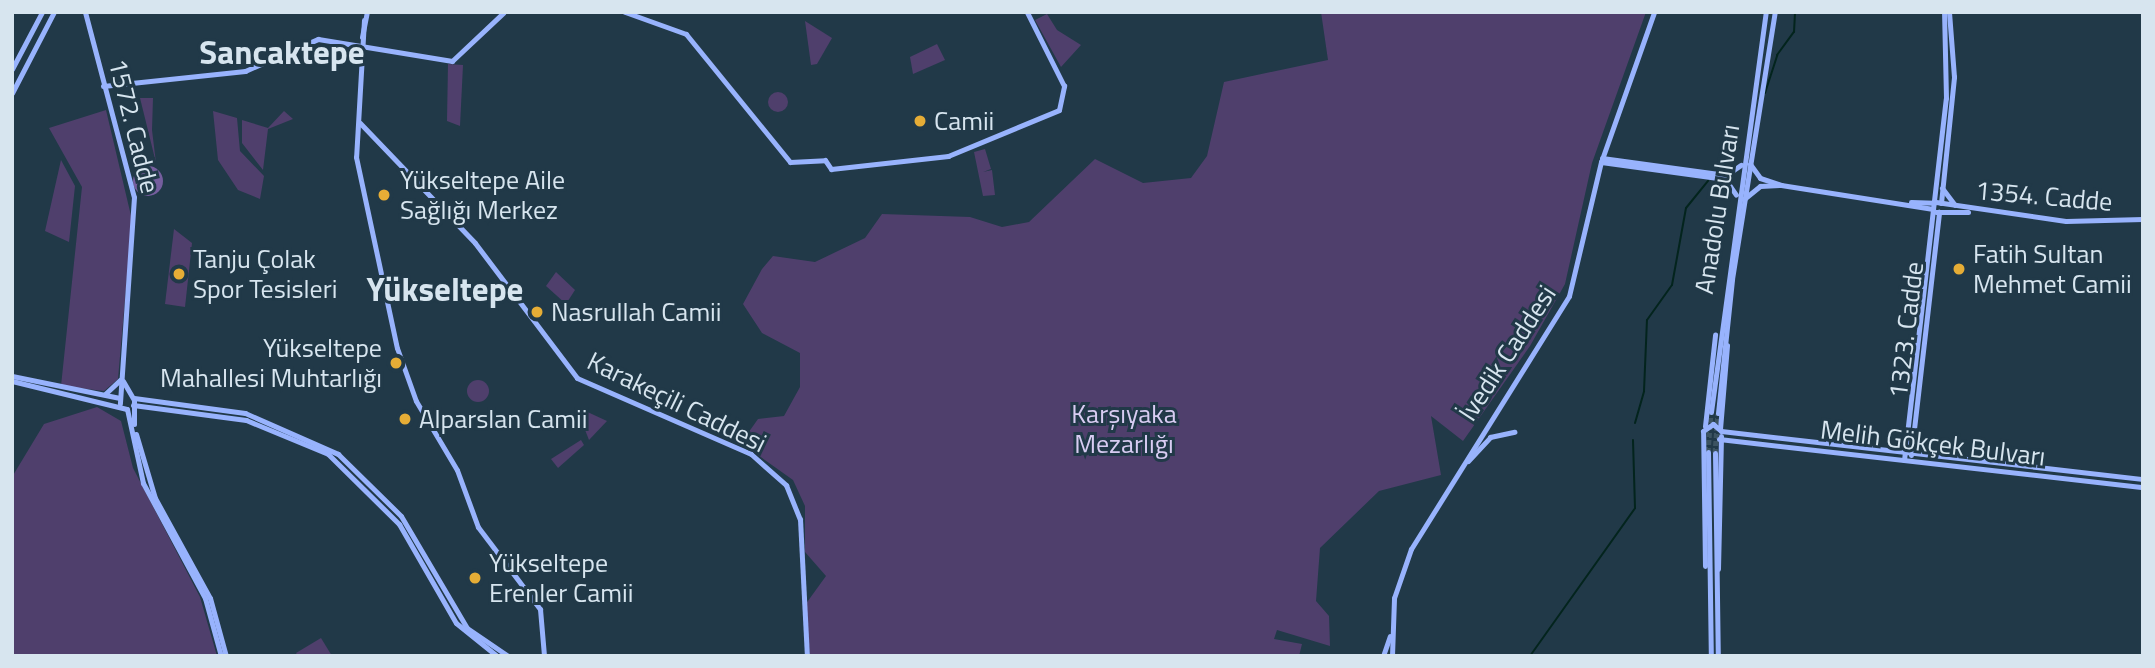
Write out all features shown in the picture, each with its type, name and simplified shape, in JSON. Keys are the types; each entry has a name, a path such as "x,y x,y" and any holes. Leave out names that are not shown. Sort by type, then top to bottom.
{"main road":[{"path":"12,69 42,12"},
{"path":"12,93 54,12"},
{"name":"1572. Cadde","path":"85,12 134,197 120,401"},
{"path":"367,12 362,43 360,123 356,157 408,382 457,470 478,527 535,598 544,656"},
{"path":"103,86 245,71 318,39 362,43 453,61 504,12"},
{"path":"625,12 686,34 790,162 825,160 831,169 948,156 1059,110 1064,86 1027,12"},
{"name":"İvedik Caddesi","path":"1388,654 1403,565 1569,296 1601,160 1654,12"},
{"name":"Anadolu Bulvarı","path":"1714,414 1743,162 1766,12"},
{"path":"1908,456 1906,441 1926,301 1925,268 1937,207 1949,99 1946,12"},
{"name":"Anadolu Bulvarı","path":"1714,414 1720,319 1775,13"},
{"name":"1323. Cadde","path":"1908,456 1926,301 1939,220 1937,207 1942,188 1949,99"},
{"name":"Karakeçili Caddesi","path":"360,123 475,243 577,378 751,454 786,485 800,519 807,656"},
{"path":"1601,160 1726,179 1740,199 1760,186 1781,185 1950,211 1981,213"},
{"path":"1711,175 1731,173 1743,162"},
{"name":"Anadolu Bulvarı","path":"1750,163 1764,180 1781,185"},
{"path":"1942,188 1957,207"},
{"name":"1354. Cadde","path":"1937,207 2112,225 2143,219"},
{"path":"1939,220 1950,211"},
{"path":"1925,268 1933,269"},
{"path":"1924,282 1931,283"},
{"path":"101,395 122,377 133,400 134,420 145,474 210,598 223,656"},
{"path":"12,379 101,395 120,401 127,409 143,483 205,598 223,656"},
{"path":"12,379 120,401 133,400 241,412 338,454 401,516 467,628 508,656"},
{"path":"133,400 148,407 246,420 328,454 399,524 456,623 497,656"},
{"path":"127,409 133,400"},
{"path":"134,420 148,407"},
{"path":"1714,414 1705,427 1704,438 1711,452 1718,656"},
{"path":"1711,656 1711,452 1721,430 1714,414"},
{"name":"Melih Gökçek Bulvarı","path":"1705,427 2143,487"},
{"path":"1460,472 1490,436 1514,432"},
{"name":"Melih Gökçek Bulvarı","path":"1704,438 2143,479"},
{"path":"1895,451 1906,441"},
{"path":"2126,485 2127,478"}],"green space":[{"name":"Karşıyaka Mezarlığı","path":"1321,12 1646,12 1592,163 1565,284 1530,346 1463,441 1431,416 1441,475 1379,491 1320,548 1316,601 1329,616 1330,646 1277,630 1274,639 1302,644 1299,656 810,656 805,605 826,576 805,552 805,506 793,480 741,443 758,419 784,416 800,387 800,353 762,333 743,304 762,269 773,256 815,262 865,238 882,214 970,217 1002,227 1029,222 1095,159 1143,183 1191,178 1207,156 1224,82 1328,60"},
{"path":"1047,14 1057,30 1081,45 1061,67 1035,20"},
{"path":"805,21 832,38 817,64 811,65"},
{"path":"937,44 945,60 913,74 910,57"},
{"path":"448,64 463,65 460,126 447,121"},
{"path":"778,92 785,95 788,102 785,109 778,112 771,109 768,102 771,95"},
{"path":"140,98 153,98 152,130 156,163"},
{"path":"106,110 132,220 118,379 104,391 61,386 82,187 49,128"},
{"path":"213,111 237,118 240,151 264,176 260,199 238,190 218,160"},
{"path":"284,111 293,119 268,129 263,170 242,143 242,120 268,128"},
{"path":"985,149 991,169 983,172 992,170 995,195 983,196 974,152"},
{"path":"61,160 75,186 69,242 45,231"},
{"name":"Tanju Çolak Spor Tesisleri","path":"174,229 192,243 185,307 165,304"},
{"path":"556,272 575,290 566,304 546,286"},
{"path":"478,380 486,383 489,391 486,399 478,402 470,399 467,391 470,383"},
{"path":"97,407 121,421 133,468 200,597 217,656 12,656 12,477 44,424"},
{"path":"581,409 607,421 589,440 578,412"},
{"path":"581,440 584,445 558,468 551,459"},
{"path":"321,638 332,656 298,656 296,653"}],"shaded area":[{"path":"148,166 159,170 163,181 159,192 148,196 137,192 133,181 137,170"}],"waterway":[{"path":"1765,93 1777,55 1794,32 1795,12"},
{"path":"1719,168 1738,148"},
{"path":"1635,423 1644,391 1647,320 1672,285 1686,208 1708,181"},
{"path":"1530,656 1635,508 1633,440"}],"tunnel":[{"path":"1708,452 1711,412"},
{"path":"1715,453 1718,413"}],"place":[{"name":"Camii","path":"920,121"},
{"name":"Yükseltepe Aile Sağlığı Merkez","path":"384,195"},
{"name":"Fatih Sultan Mehmet Camii","path":"1959,269"},
{"name":"Tanju Çolak Spor Tesisleri","path":"179,274"},
{"name":"Nasrullah Camii","path":"537,312"},
{"name":"Yükseltepe Mahallesi Muhtarlığı","path":"396,363"},
{"name":"Alparslan Camii","path":"405,419"},
{"name":"Yükseltepe Erenler Camii","path":"475,578"}],"district":[{"name":"Sancaktepe","path":"282,53"},
{"name":"Yükseltepe","path":"445,290"}]}
